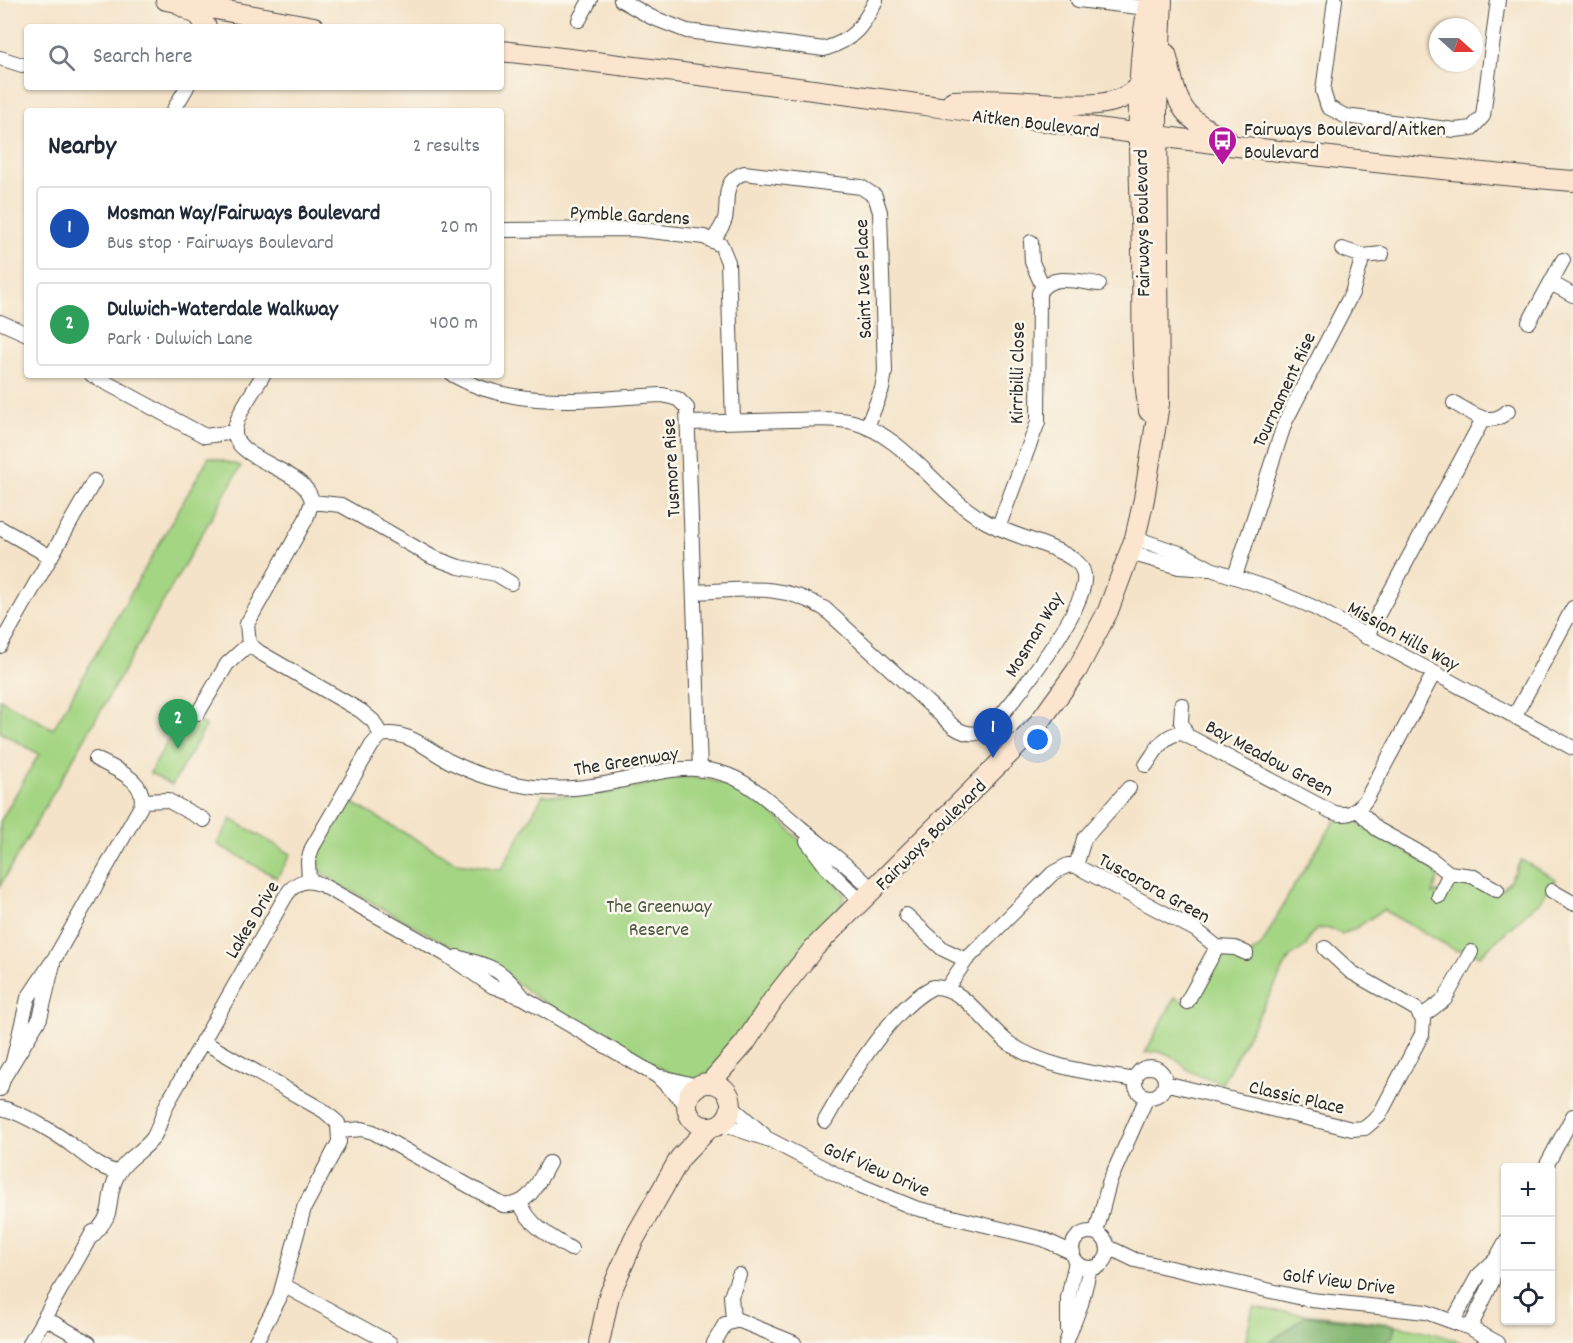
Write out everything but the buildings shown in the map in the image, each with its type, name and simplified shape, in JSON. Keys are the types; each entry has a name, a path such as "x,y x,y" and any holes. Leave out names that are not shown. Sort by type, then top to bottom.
{"street":[{"path":"169,0 296,24"},
{"path":"169,0 192,9 204,24"},
{"path":"251,0 257,10 273,20"},
{"path":"579,20 590,0"},
{"path":"621,0 651,17 687,31 824,49 843,44 854,35 876,0"},
{"path":"1078,0 1155,3 1175,89 1185,113 1204,129 1248,148"},
{"path":"1335,0 1323,91 1328,107 1345,116 1455,130 1472,128 1483,116 1498,0"},
{"name":"Fairways Boulevard","path":"1149,135 1141,81 1155,3"},
{"name":"Fairways Boulevard","path":"704,1085 745,1042 789,978 867,896 1010,755 1054,705 1077,670 1108,611 1132,545 1159,404 1152,324 1149,135 1155,3"},
{"name":"Aitken Boulevard","path":"504,51 707,75 906,104 1248,148 1419,168 1573,181"},
{"path":"2,62 22,65"},
{"path":"906,104 964,100 1085,106 1127,95 1138,87 1141,81"},
{"path":"175,108 185,90"},
{"name":"Saint Ives Place","path":"713,240 725,218 727,188 734,179 744,173 851,186 866,189 875,196 880,212 885,371 882,389 867,427"},
{"name":"Pymble Gardens","path":"504,230 626,229 713,240 724,250 728,262 733,422"},
{"name":"Kirribilli Close","path":"998,528 1028,454 1038,422 1037,302 1042,285 1032,262 1031,242"},
{"path":"1342,249 1363,256 1382,254"},
{"name":"Tournament Rise","path":"1235,576 1281,432 1352,293 1363,256"},
{"path":"1529,322 1563,260"},
{"path":"1042,285 1056,280 1099,285"},
{"path":"1551,283 1573,295"},
{"path":"0,322 24,333"},
{"path":"99,378 205,436 235,432"},
{"path":"261,378 239,418 235,432 244,449 306,486 312,502 309,512 249,617 246,630 249,644 361,711 373,721 381,735 372,745 312,848 309,880"},
{"name":"Tusmore Rise","path":"459,378 482,390 521,399 671,396 687,408 690,423 700,770"},
{"path":"1454,403 1483,419 1497,420 1508,411"},
{"name":"Mosman Way","path":"690,423 829,419 867,427 897,446 972,513 998,528 1073,559 1083,570 1084,578 1079,596 1047,655 993,725 977,734 970,735 954,727 825,609 813,601 782,590 694,592"},
{"path":"1366,637 1483,419"},
{"path":"0,646 94,481"},
{"path":"312,502 341,505 432,557 459,567 496,574 511,583"},
{"path":"0,528 51,556"},
{"name":"Mission Hills Way","path":"1132,545 1179,567 1211,569 1235,576 1313,607 1573,748"},
{"path":"1514,717 1573,608"},
{"path":"198,713 227,664 249,644"},
{"path":"1434,674 1367,798 1358,810 1377,829 1431,859 1450,873 1472,876 1497,890"},
{"name":"Bay Meadow Green","path":"1182,705 1180,722 1186,734"},
{"name":"Bay Meadow Green","path":"1146,765 1167,738 1178,733 1186,734 1330,811 1344,815 1358,810"},
{"name":"The Greenway","path":"381,735 402,735 464,768 502,781 544,789 597,787 655,773 714,771 746,783 772,801 789,818 828,869 867,896"},
{"path":"96,759 135,783 142,801"},
{"path":"1076,866 1084,839 1129,788"},
{"path":"142,801 166,800 204,820"},
{"path":"0,1089 13,1061 40,1018 56,956 142,801"},
{"name":"Tuscorora Green","path":"946,988 966,960 1053,873 1068,865 1076,866 1196,930 1217,947 1235,948 1246,953"},
{"path":"1439,896 1450,873"},
{"name":"Lakes Drive","path":"30,1343 89,1239 108,1218 114,1169 152,1139 158,1123 202,1041 288,891 297,884 309,880 322,885 445,954 498,970 506,975 524,998 657,1076 688,1111"},
{"path":"1551,891 1573,903"},
{"path":"906,915 936,945 966,960"},
{"name":"Tuscorora Green","path":"1187,1002 1217,947"},
{"path":"1325,948 1351,972 1410,1005 1422,1016 1445,999 1471,952"},
{"path":"825,1121 859,1064 886,1030 925,991 933,987 946,988 959,995 994,1031 1022,1052 1052,1063 1135,1080"},
{"name":"Classic Place","path":"1165,1083 1352,1129 1365,1128 1379,1116 1419,1040 1424,1025 1422,1016"},
{"path":"202,1041 324,1111 334,1119 340,1131 337,1147 304,1208 283,1285 274,1308 255,1343"},
{"name":"Fairways Boulevard","path":"730,1100 745,1042"},
{"path":"1154,1067 1162,1073 1165,1083 1157,1096 1147,1097 1139,1093 1135,1080 1143,1068 1154,1067"},
{"name":"Lakes Drive","path":"657,1076 704,1085"},
{"path":"599,1343 609,1296 624,1260 680,1158 691,1091 704,1085 723,1088 730,1100 730,1114 680,1158"},
{"path":"1096,1233 1109,1183 1147,1097"},
{"name":"Golf View Drive","path":"730,1100 770,1140"},
{"path":"0,1104 114,1169"},
{"path":"688,1111 695,1123 716,1126"},
{"path":"1547,1163 1573,1116"},
{"name":"Golf View Drive","path":"716,1126 770,1140 847,1180 915,1208 1043,1239 1075,1251"},
{"path":"340,1131 362,1129 373,1132 496,1202 509,1206 520,1203 530,1195 549,1163"},
{"path":"520,1203 527,1219 535,1227 571,1249"},
{"path":"1067,1338 1068,1298 1075,1251 1085,1233 1096,1233 1104,1238 1108,1247 1103,1262 1090,1268"},
{"name":"Golf View Drive","path":"1108,1247 1135,1260 1311,1300 1404,1308 1453,1320 1498,1343"},
{"path":"1453,1320 1478,1276 1496,1259 1501,1250"},
{"path":"1075,1251 1090,1268"},
{"path":"1470,1328 1492,1282 1496,1259"},
{"name":"Golf View Drive","path":"1103,1262 1135,1260"},
{"path":"1067,1338 1081,1304 1090,1268"},
{"path":"734,1320 731,1296 740,1275"},
{"path":"283,1285 390,1343"},
{"path":"45,1318 89,1343"},
{"path":"714,1343 720,1330 734,1320 745,1320 794,1343"}],"green space":[{"path":"209,457 241,466 0,886 0,822 39,754 0,732 0,699 53,729"},
{"path":"183,713 206,726 172,785 150,773"},
{"name":"The Greenway Reserve","path":"678,777 701,778 721,783 741,791 758,802 790,830 837,883 844,896 842,903 828,923 783,970 720,1062 710,1074 701,1080 679,1077 660,1068 535,997 520,985 333,881 318,869 320,852 349,801 457,863 501,869 543,795 575,796 613,792"},
{"path":"231,819 291,854 277,878 217,844"},
{"path":"1335,820 1360,824 1429,865 1438,877 1433,894 1464,881 1495,895 1509,882 1521,860 1556,879 1541,900 1479,956 1466,949 1457,951 1383,910 1353,930 1341,934 1330,928 1317,929 1310,936 1306,946 1290,957 1222,1083 1190,1071 1165,1053 1145,1053 1175,997 1191,1006 1220,957 1230,954 1244,959 1261,946 1292,889"},
{"path":"1253,1307 1412,1328 1463,1343 1245,1343"},
{"path":"1305,1316 1395,1325 1393,1336 1382,1343 1269,1343"}],"place":[{"name":"Fairways Boulevard/Aitken Boulevard","path":"1223,166"},
{"name":"Dulwich-Waterdale Walkway","path":"178,749"},
{"name":"Mosman Way/Fairways Boulevard","path":"993,758"}]}
